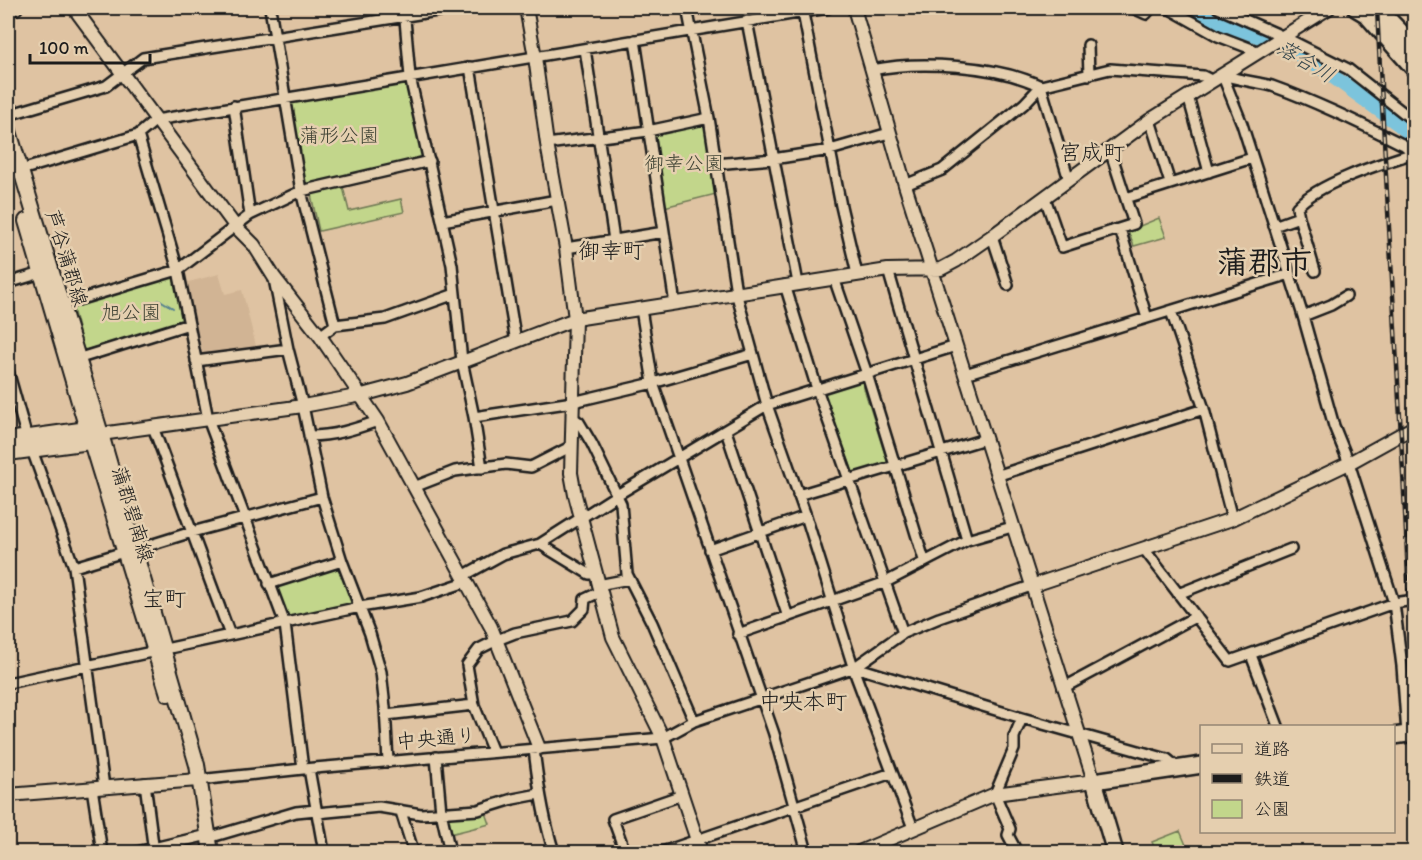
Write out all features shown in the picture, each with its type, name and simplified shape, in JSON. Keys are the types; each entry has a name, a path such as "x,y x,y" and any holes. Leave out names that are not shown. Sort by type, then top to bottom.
{"highway":[{"path":"1356,8 1366,14 1414,68"},
{"path":"1377,8 1414,46"}],"main road":[{"name":"芦谷蒲郡線","path":"8,128 77,358 92,435"},
{"name":"芦谷蒲郡線","path":"8,157 41,273 92,435"},
{"path":"8,453 30,444 92,435"},
{"name":"蒲郡碧南線","path":"92,435 159,651 190,767 198,780 209,842"},
{"path":"8,440 30,444"},
{"path":"1115,852 1094,781 1200,765"}],"street":[{"path":"8,9 16,8"},
{"path":"74,8 235,225 254,245 274,277 320,336 378,421 497,640 536,748 539,794 554,852"},
{"path":"270,8 301,191 334,325"},
{"path":"8,115 106,86 143,58 275,37 405,12 456,8"},
{"path":"526,8 566,248 574,319 572,473 580,518 620,652 663,738 699,847"},
{"path":"687,8 709,118 736,292 767,405 806,516 856,676 913,828"},
{"path":"21,170 138,135 156,120 803,10 828,8"},
{"path":"854,8 905,185 1094,781 996,794 859,852"},
{"path":"1132,8 1146,14 1151,8"},
{"path":"1168,8 1218,36 1257,51"},
{"path":"1218,8 1348,69 1414,122"},
{"path":"92,435 362,396 407,383 574,319 857,274 941,268 956,261 992,236 1150,120 1329,8"},
{"path":"803,10 841,206 857,274"},
{"path":"405,12 410,78 452,265 462,361 482,468"},
{"path":"747,21 798,283"},
{"path":"635,40 675,304"},
{"path":"1088,45 1089,75"},
{"path":"585,48 614,240"},
{"path":"872,70 931,66 975,67 1031,81 1041,86 1069,180"},
{"path":"470,67 516,342"},
{"path":"905,185 949,165 1024,104 1041,86 1110,69 1230,78 1270,86 1387,137 1414,153"},
{"path":"1217,77 1242,124 1303,316 1334,426 1349,464 1394,603 1402,666 1405,735"},
{"path":"1188,96 1209,172"},
{"path":"234,106 250,215"},
{"path":"547,144 648,131 709,118"},
{"path":"1150,120 1170,183"},
{"path":"715,164 773,159 830,150 889,132"},
{"path":"138,135 178,270 208,419 268,584 285,624 306,769 316,811 322,852"},
{"path":"1045,198 1062,247 1134,224 1110,150"},
{"path":"1315,271 1298,207 1305,199 1343,178 1414,153"},
{"path":"1126,198 1252,158"},
{"path":"61,305 178,270 250,215 301,191 430,161"},
{"path":"442,221 557,200"},
{"path":"1274,226 1299,217"},
{"path":"1120,229 1147,318"},
{"path":"566,248 664,232"},
{"path":"992,236 1008,285"},
{"path":"888,270 967,540"},
{"path":"8,283 41,273"},
{"path":"965,374 1290,274"},
{"path":"274,277 288,350 303,406 322,496 381,672 388,762"},
{"path":"834,278 867,374 924,560"},
{"path":"785,285 817,389 903,633"},
{"path":"320,336 334,325 386,319 455,294"},
{"path":"1303,316 1331,305 1346,296"},
{"path":"641,309 653,384 761,699 796,807 807,852"},
{"path":"1172,311 1204,409 1233,519"},
{"path":"77,358 189,324"},
{"path":"8,683 360,608 433,595 465,579 503,554 540,544 767,405 956,346"},
{"path":"196,361 288,350"},
{"path":"474,417 573,402 653,384 753,354"},
{"path":"8,371 30,444 74,567 87,666 102,852"},
{"path":"996,476 1204,409"},
{"path":"573,418 579,422 592,444 621,504 627,574 652,623 694,721"},
{"path":"309,436 341,433 378,421"},
{"path":"153,427 230,635"},
{"path":"1031,586 1233,519 1349,464 1414,427"},
{"path":"726,431 788,617"},
{"path":"798,495 985,439"},
{"path":"414,487 455,471 506,464 531,467 572,446"},
{"path":"74,567 322,496"},
{"path":"710,550 806,516"},
{"path":"738,634 886,582 924,560 967,540 1012,526"},
{"path":"540,544 589,574 598,584"},
{"path":"1144,549 1230,661 1394,603 1414,600"},
{"path":"1178,594 1291,549"},
{"path":"268,584 342,561"},
{"path":"493,752 474,705 467,665 479,649 515,633 572,621 584,609 585,599 598,584 629,579"},
{"name":"中央通り","path":"8,795 663,738 694,721 855,667 903,633 1031,586"},
{"path":"1063,688 1195,617"},
{"path":"1251,655 1278,725"},
{"path":"855,667 1079,735 1167,759 1178,768"},
{"path":"386,716 474,705"},
{"path":"1017,852 1008,835 1010,829 996,794 1014,749 1015,732 1022,718"},
{"path":"436,757 441,812 450,852"},
{"path":"662,852 699,847 796,807 892,773"},
{"path":"145,783 154,850"},
{"path":"137,852 209,842 296,812 379,807 421,814 478,810 539,794"},
{"path":"625,852 613,819 682,795"},
{"path":"401,812 412,848"}],"shaded area":[{"path":"219,274 225,294 242,290 257,350 203,354 185,283"}],"green space":[{"name":"蒲形公園","path":"410,77 430,161 301,191 285,98"},
{"name":"御幸公園","path":"709,118 720,193 660,208 648,131"},
{"path":"342,183 349,211 401,199 404,212 319,231 310,190"},
{"path":"1159,218 1166,237 1134,246 1128,231"},
{"name":"旭公園","path":"171,275 175,277 182,321 86,350 83,348 72,305"},
{"path":"859,380 862,382 887,461 886,465 855,474 824,393"},
{"path":"338,567 351,601 350,605 287,619 275,589 277,586"},
{"path":"444,810 485,810 490,824 450,834"},
{"path":"1180,831 1189,852 1156,852 1152,842"}],"waterway":[{"name":"落合川","path":"1185,8 1284,45 1324,70 1414,137"},
{"path":"155,302 160,300 173,308"},
{"path":"104,317 134,308"}],"railway":[{"path":"1377,8 1403,478 1414,760"}],"district":[{"name":"宮成町","path":"1092,152"},
{"name":"御幸町","path":"611,250"},
{"name":"蒲郡市","path":"1264,262"},
{"name":"宝町","path":"164,598"},
{"name":"中央本町","path":"803,701"}]}
